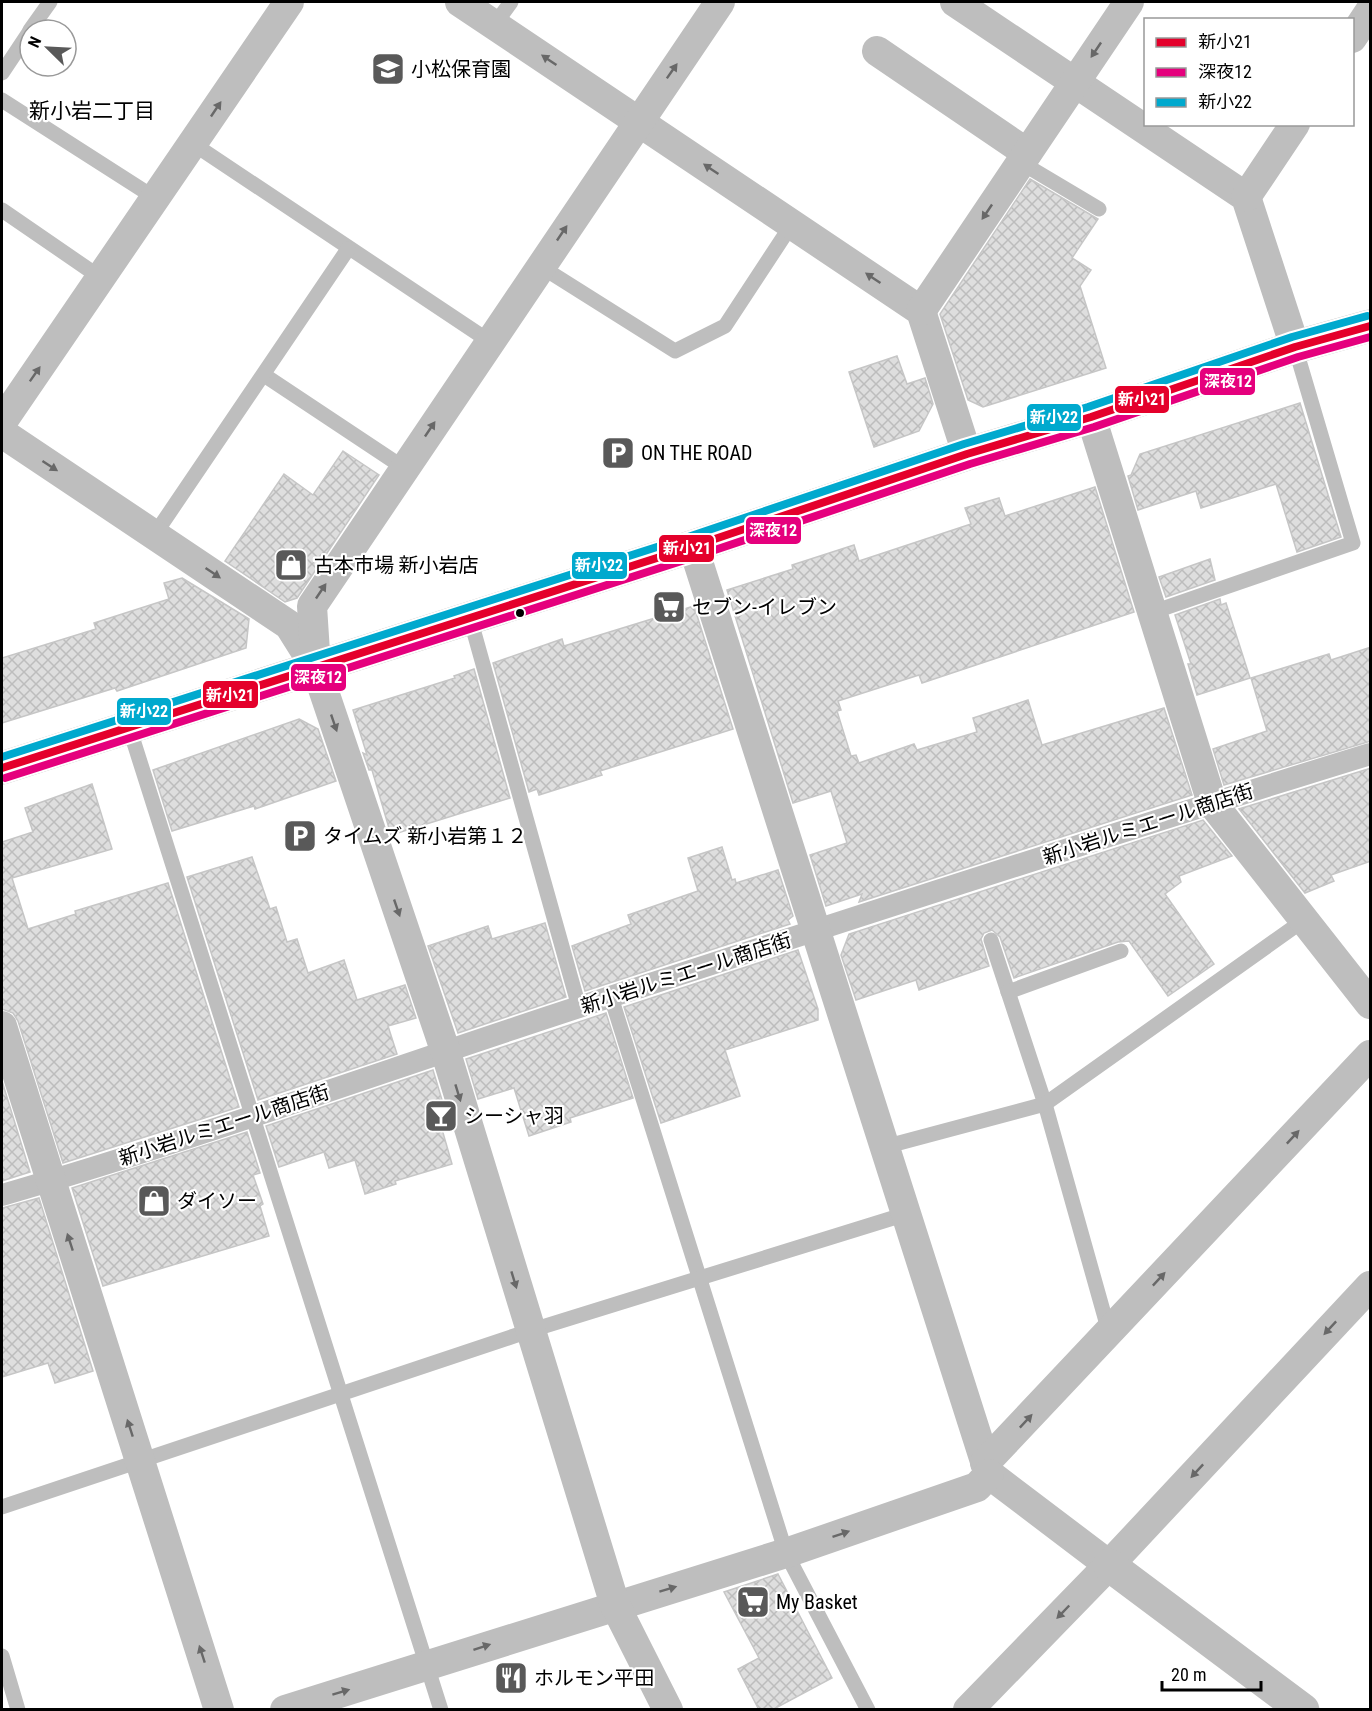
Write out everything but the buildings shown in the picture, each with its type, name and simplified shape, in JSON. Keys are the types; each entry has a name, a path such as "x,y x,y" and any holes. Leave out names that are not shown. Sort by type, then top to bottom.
{"main road":[{"path":"2,768 693,546 967,454 1091,417 1295,347 1371,326"},
{"path":"1109,1564 1303,1710"}],"street":[{"path":"2,422 289,2"},
{"path":"460,2 503,13 638,120 921,310 967,454"},
{"path":"316,668 312,606 638,120 720,2"},
{"path":"955,2 1246,197 1295,347"},
{"path":"921,310 1129,2"},
{"path":"1354,36 1371,11"},
{"path":"877,51 1024,157"},
{"path":"1246,197 1294,126"},
{"path":"1091,417 1212,803 1371,1004"},
{"path":"2,433 289,625 316,668 446,1053 529,1331 615,1605 668,1710"},
{"path":"693,546 987,1469 1109,1564"},
{"name":"新小岩ルミエール商店街","path":"2,1195 252,1116 579,1007 1212,803 1371,754"},
{"path":"2,1026 8,1066 51,1180 219,1710"},
{"path":"285,1710 786,1553 977,1487 987,1469 1109,1332 1371,1054"},
{"path":"968,1710 1371,1286"}],"lane":[{"path":"39,18 50,2"},
{"path":"3,67 18,46"},
{"path":"2,100 155,198"},
{"path":"192,143 489,341"},
{"path":"1024,157 1099,209"},
{"path":"2,210 101,278"},
{"path":"540,266 675,351 725,326 792,224"},
{"path":"155,534 348,249"},
{"path":"1154,612 1353,543 1295,347"},
{"path":"264,375 404,468"},
{"path":"470,618 579,1007"},
{"path":"129,727 441,1710"},
{"path":"884,1147 1045,1104 1304,920"},
{"path":"991,940 1045,1104 1109,1332"},
{"path":"1008,992 1121,951"},
{"path":"611,997 786,1553 868,1710"},
{"path":"2,1506 529,1331 906,1214"},
{"path":"2,1656 18,1710"}],"transit line":[{"name":"新小22","path":"2,757 685,538 964,444 1088,407 1292,337 1367,316"},
{"name":"新小21","path":"2,768 688,548 967,454 1091,417 1295,347 1370,326"},
{"name":"深夜12","path":"5,778 691,558 970,464 1094,427 1298,357 1370,337"}],"place":[{"name":"小松保育園","path":"388,69"},
{"name":"ON THE ROAD","path":"618,453"},
{"name":"古本市場 新小岩店","path":"291,565"},
{"name":"セブン-イレブン","path":"669,607"},
{"name":"タイムズ 新小岩第１２","path":"300,836"},
{"name":"シーシャ羽","path":"441,1116"},
{"name":"ダイソー","path":"154,1201"},
{"name":"My Basket","path":"753,1602"},
{"name":"ホルモン平田","path":"511,1678"}],"district":[{"name":"新小岩二丁目","path":"92,111"}]}
